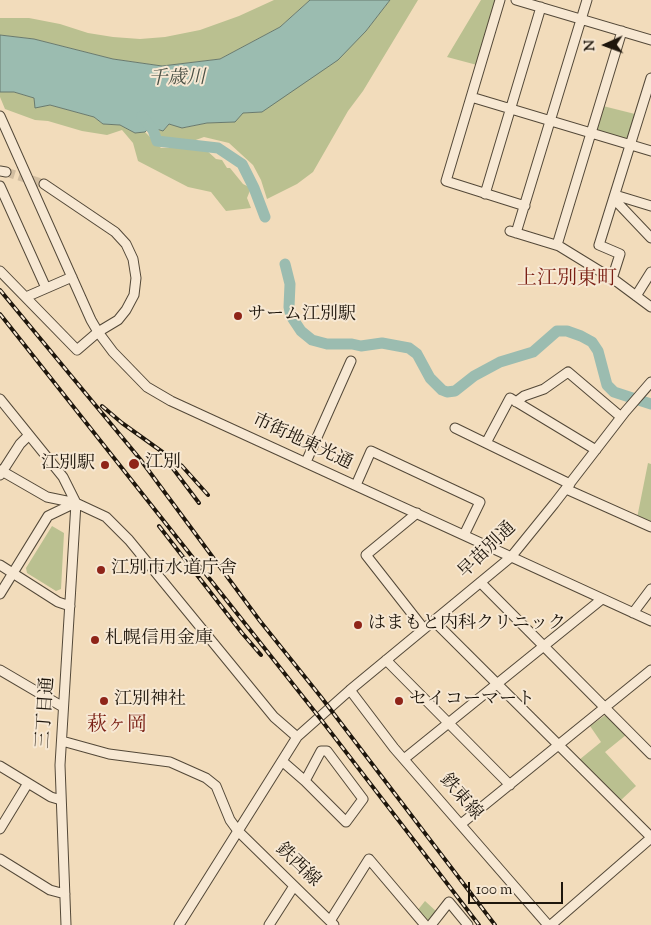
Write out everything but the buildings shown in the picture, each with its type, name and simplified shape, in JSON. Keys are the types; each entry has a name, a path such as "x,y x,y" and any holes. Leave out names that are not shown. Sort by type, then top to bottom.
{"street":[{"path":"500,0 446,182 525,206"},
{"path":"516,0 651,40"},
{"path":"587,0 525,206 513,232 557,245 612,279 651,307"},
{"path":"485,194 541,7"},
{"path":"557,245 622,31"},
{"path":"612,279 620,254 599,245 651,78"},
{"path":"471,97 651,151"},
{"name":"市街地東光通","path":"0,116 98,332 147,387 651,621"},
{"path":"0,271 77,350 98,332 118,320 134,295 136,278 133,260 126,244 115,232 44,184"},
{"path":"0,186 46,288"},
{"path":"614,197 651,206"},
{"path":"614,197 651,238"},
{"path":"636,296 651,272"},
{"path":"26,297 72,277"},
{"path":"306,462 351,361"},
{"path":"516,402 524,396 544,389 568,372 623,414"},
{"name":"早苗別通","path":"181,924 297,737 350,690 481,583 511,556 623,414 651,382"},
{"path":"486,442 510,398 596,450"},
{"path":"0,399 63,477 76,502"},
{"path":"455,428 651,527"},
{"path":"29,435 20,444 1,472 47,497 76,502 103,515 124,534 274,717 297,737"},
{"path":"356,485 371,451 480,502 464,535"},
{"path":"0,594 48,516 76,502"},
{"name":"三丁目通","path":"66,925 60,764 76,502"},
{"path":"417,513 366,554 424,629"},
{"path":"0,565 58,602 70,606"},
{"path":"481,583 651,754"},
{"path":"633,613 651,589"},
{"path":"404,759 602,599"},
{"path":"434,621 651,838 550,925"},
{"path":"386,660 510,785"},
{"path":"0,670 63,707"},
{"path":"461,824 651,670"},
{"name":"鉄東線","path":"350,690 404,759 550,925"},
{"name":"鉄西線","path":"62,741 109,754 170,762 199,774 216,786 230,820 238,831 332,923"},
{"path":"282,761 346,822 363,799 327,751 321,751 305,781"},
{"path":"0,766 51,797 61,800"},
{"path":"0,829 28,783"},
{"path":"0,859 50,890 65,894"},
{"path":"332,923 369,859 425,925"},
{"path":"268,925 294,886"},
{"path":"431,925 449,902 468,925"}],"green space":[{"path":"274,0 310,0 280,27 220,59 162,66 113,59 34,39 0,35 0,18 29,18 60,24 88,33 113,37 140,39 165,37 200,30 239,16"},
{"path":"390,0 418,0 363,91 348,111 313,172 297,184 267,199 261,180 253,165 229,143 204,137 193,141 175,138 158,139 155,129 163,131 169,124 183,128 207,123 234,122 243,113 262,112 366,31"},
{"path":"481,0 495,0 477,65 447,57"},
{"path":"0,92 14,92 34,98 36,107 50,105 94,117 103,124 120,125 135,133 145,132 161,148 204,148 216,159 222,160 227,168 230,168 243,184 251,188 247,198 251,208 226,211 211,192 188,187 138,161 133,143 122,130 107,135 82,131 48,121 35,120 5,109"},
{"path":"603,106 635,114 628,138 625,139 596,131"},
{"path":"648,463 651,464 651,525 637,518"},
{"path":"52,526 64,533 61,589 56,591 27,573 26,568"},
{"path":"607,714 626,735 605,752 636,786 620,801 579,760 601,742 590,726"},
{"path":"425,901 437,912 429,923 417,911"}],"water":[{"name":"千歳川","path":"310,0 390,0 366,31 338,60 262,112 243,113 235,122 207,123 182,128 169,124 163,131 150,127 145,132 135,133 120,125 103,124 94,117 50,105 35,108 34,98 14,92 0,92 0,35 34,39 113,59 162,66 220,59 280,27"}],"waterway":[{"path":"142,116 153,130 157,141 218,148 242,164 265,217"},
{"path":"285,264 290,284 289,307 291,316 301,331 312,340 327,344 361,346 382,343 409,348 417,354 430,378 442,390 447,392 455,391 474,376 500,362 533,352 557,331 567,331 592,342 598,351 607,385 614,392 651,404"}],"tunnel":[{"path":"6,172 44,184"}],"railway":[{"path":"0,290 140,459 260,621 321,697 495,925"},
{"path":"0,314 319,717 479,925"},
{"path":"102,406 122,423 182,466 208,495"},
{"path":"165,458 199,503"},
{"path":"159,526 261,655"}],"place":[{"name":"サーム江別駅","path":"238,316"},
{"name":"江別","path":"134,464"},
{"name":"江別駅","path":"105,465"},
{"name":"江別市水道庁舎","path":"101,570"},
{"name":"はまもと内科クリニック","path":"358,625"},
{"name":"札幌信用金庫","path":"95,640"},
{"name":"江別神社","path":"104,701"},
{"name":"セイコーマート","path":"399,701"}],"district":[{"name":"上江別東町","path":"567,281"},
{"name":"萩ヶ岡","path":"117,727"}]}
